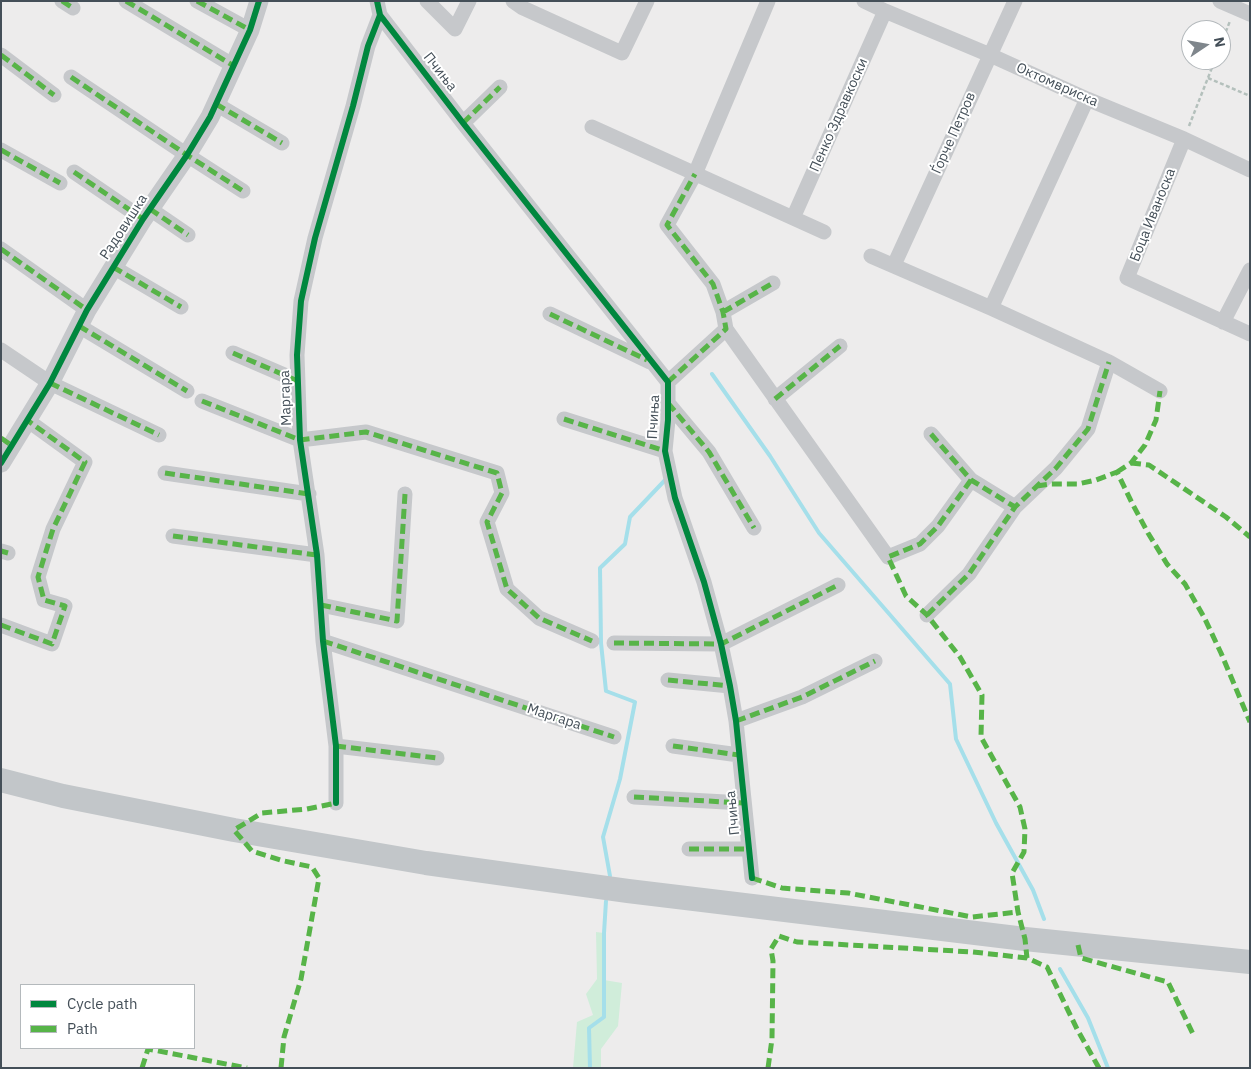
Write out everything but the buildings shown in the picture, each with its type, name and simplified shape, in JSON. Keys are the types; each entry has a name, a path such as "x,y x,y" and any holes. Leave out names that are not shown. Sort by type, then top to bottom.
{"main road":[{"path":"1,780 63,796 224,828 426,863 628,891 1015,938 1250,962"}],"street":[{"path":"126,1 234,66"},
{"path":"197,1 250,30"},
{"name":"Радовишка","path":"1,463 6,441 27,420 113,267 146,214 187,156 210,117 250,30 259,1"},
{"path":"427,1 455,29 469,1"},
{"path":"521,3 622,53 647,1"},
{"path":"768,1 695,174 667,225 713,284 723,312 726,329 888,557 920,544 938,526 971,480"},
{"name":"Октомвриска","path":"864,1 1087,99 1184,139 1250,170"},
{"name":"Ѓорче Петров","path":"894,265 1015,1"},
{"path":"1220,1 1250,14"},
{"name":"Пчиња","path":"378,8 463,123 668,382 668,420 665,452 674,498 704,582 730,686 736,721 752,878"},
{"name":"Маргара","path":"336,803 336,746 323,641 317,555 300,440 297,354 301,300 315,238 353,106 378,8"},
{"name":"Пенко Здравкоски","path":"793,218 885,11"},
{"path":"1,55 54,95"},
{"path":"71,77 187,156 243,191"},
{"path":"463,123 500,87"},
{"path":"991,308 1087,99"},
{"path":"216,104 282,143"},
{"path":"592,127 824,232"},
{"name":"Боца Иваноска","path":"1184,139 1127,278 1250,334"},
{"path":"1,150 60,183"},
{"name":"Радовишка","path":"74,172 146,214 188,235"},
{"path":"1,249 83,318 187,391"},
{"path":"871,256 1109,362 1160,391"},
{"name":"Радовишка","path":"113,267 181,307"},
{"path":"1223,322 1250,270"},
{"path":"723,312 773,282"},
{"name":"Пчиња","path":"550,314 653,363"},
{"name":"Пчиња","path":"668,382 726,329"},
{"path":"775,399 840,346"},
{"path":"1,350 50,382 159,435"},
{"name":"Маргара","path":"233,352 298,381"},
{"path":"926,614 969,574 1015,507 1056,468 1088,429 1109,362"},
{"name":"Маргара","path":"202,402 300,440 366,432 497,474 502,493 487,522 508,589 539,618 592,641"},
{"name":"Пчиња","path":"668,403 708,452 754,528"},
{"name":"Пчиња","path":"564,419 665,452"},
{"path":"1,624 52,644 65,606 44,600 38,577 53,529 85,462 27,420"},
{"path":"930,434 971,480 1015,507"},
{"path":"165,473 308,494"},
{"path":"321,605 396,621 405,494"},
{"path":"173,536 317,555"},
{"path":"614,643 721,644 838,585"},
{"name":"Маргара","path":"323,641 614,737"},
{"path":"736,721 802,697 875,661"},
{"path":"668,680 730,686"},
{"path":"336,746 437,758"},
{"path":"673,746 739,755"},
{"name":"Пчиња","path":"634,797 744,803"},
{"name":"Пчиња","path":"689,849 750,849"}],"path":[{"path":"1230,20 1235,8"},
{"path":"1184,139 1211,70"},
{"path":"1208,78 1250,96"}],"green space":[{"path":"596,932 604,933 604,980 622,983 618,1026 601,1049 601,1068 573,1068 577,1022 593,1015 586,994 597,979"}],"waterway":[{"path":"712,374 770,456 819,533 950,684 956,739 996,823 1033,890 1044,919"},
{"path":"610,876 603,837 620,779 635,702 606,691 601,643 600,568 625,544 630,517 667,478"},
{"path":"590,1068 589,1028 604,1017 606,901"},
{"path":"1060,969 1088,1018 1108,1068"}],"marked path":[{"path":"62,1 73,8"},
{"path":"126,1 234,66"},
{"path":"197,1 250,30"},
{"path":"1,55 54,95"},
{"path":"71,77 243,191"},
{"path":"463,123 500,87"},
{"path":"216,104 282,143"},
{"path":"1,150 60,183"},
{"path":"74,172 143,219"},
{"path":"668,382 726,329 723,312 713,284 667,225 695,174"},
{"path":"150,209 188,235"},
{"path":"1,249 87,310"},
{"path":"113,267 181,307"},
{"path":"723,312 773,283"},
{"path":"550,314 647,360"},
{"path":"79,326 187,391"},
{"path":"775,399 840,346"},
{"path":"233,353 298,381"},
{"path":"927,615 969,574 1015,507 1056,468 1088,429 1109,362"},
{"path":"50,383 159,435"},
{"path":"1117,472 1131,463 1145,445 1156,420 1160,391"},
{"path":"202,401 300,440 366,432 497,473 502,493 487,522 507,589 539,618 592,641"},
{"path":"668,403 709,452 754,528"},
{"path":"564,419 665,451"},
{"path":"1,625 52,644 65,606 44,600 38,577 53,529 85,462 27,420"},
{"path":"931,434 971,480 1015,507"},
{"path":"1,438 11,445"},
{"path":"1131,463 1149,465 1226,517 1250,537"},
{"path":"1037,486 1078,484 1117,472 1148,533 1167,564 1185,584 1204,617 1250,722"},
{"path":"165,473 309,494"},
{"path":"971,480 938,526 920,544 888,557 906,596 927,615 960,657 982,695 981,737 1020,807 1025,829 1024,852 1012,873 1027,958"},
{"path":"321,605 397,621 405,494"},
{"path":"173,536 317,555"},
{"path":"1,551 8,553"},
{"path":"614,643 721,644 838,585"},
{"path":"323,641 614,737"},
{"path":"736,721 802,697 875,661"},
{"path":"668,680 730,686"},
{"path":"336,746 437,758"},
{"path":"673,746 739,755"},
{"path":"634,797 744,803"},
{"path":"281,1068 284,1037 301,979 319,878 312,867 252,851 234,830 262,813 307,809 336,803"},
{"path":"689,849 749,849"},
{"path":"752,878 782,888 848,893 972,917 1018,912"},
{"path":"768,1068 772,1039 773,961 771,949 779,936 797,942 973,952 1027,958 1047,967 1077,1029 1099,1068"},
{"path":"1078,945 1081,958 1168,982 1193,1034"},
{"path":"142,1068 148,1049 247,1068"}],"cycle path":[{"path":"1,463 50,383 87,310 143,219 187,155 210,117 250,30 259,1"},
{"path":"336,803 336,746 323,641 317,555 300,440 297,355 301,301 315,238 353,106 368,46 380,15 377,1"},
{"path":"380,15 668,382 668,420 665,451 675,498 704,582 730,686 736,721 752,878"}]}
